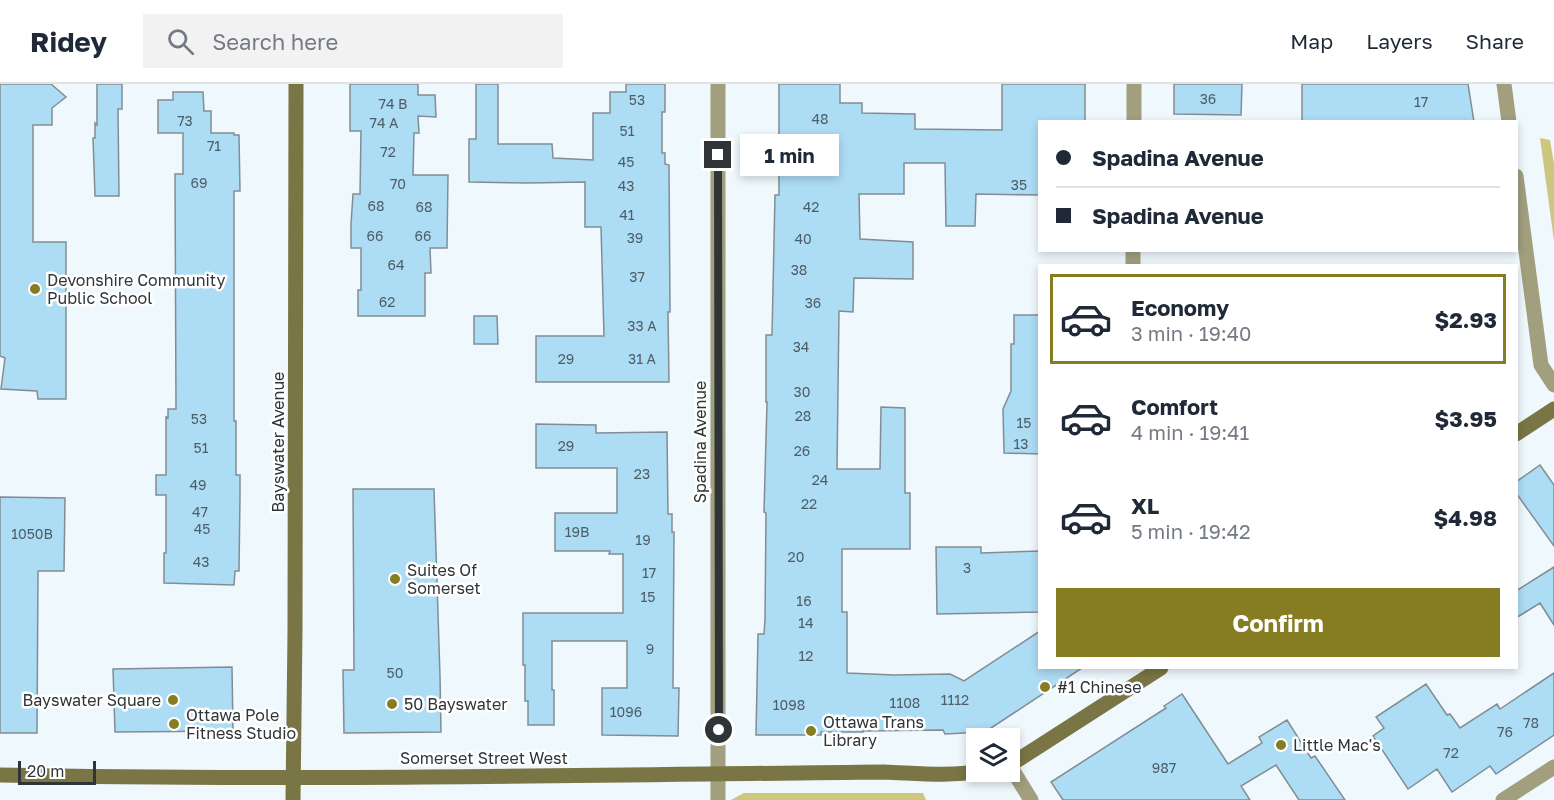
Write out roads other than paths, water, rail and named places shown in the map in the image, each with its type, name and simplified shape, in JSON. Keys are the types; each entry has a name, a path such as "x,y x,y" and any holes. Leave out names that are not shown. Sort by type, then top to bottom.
{"main road":[{"name":"Bayswater Avenue","path":"293,800 296,84"},
{"path":"1518,433 1554,409"},
{"path":"1020,760 1159,669"},
{"name":"Somerset Street West","path":"0,775 293,777 966,772"}],"street":[{"name":"Spadina Avenue","path":"718,84 718,800"},
{"path":"1134,84 1134,120"},
{"path":"1504,84 1509,120"},
{"path":"1518,191 1541,365 1554,386"},
{"path":"1503,800 1554,766"},
{"path":"1020,782 1031,800"}],"place":[{"name":"Devonshire Community Public School","path":"35,289"},
{"name":"Suites Of Somerset","path":"395,579"},
{"name":"#1 Chinese","path":"1045,687"},
{"name":"Bayswater Square","path":"173,700"},
{"name":"50 Bayswater","path":"392,704"},
{"name":"Ottawa Pole Fitness Studio","path":"174,724"},
{"name":"Ottawa Trans Library","path":"811,731"},
{"name":"Little Mac's","path":"1281,745"}]}
